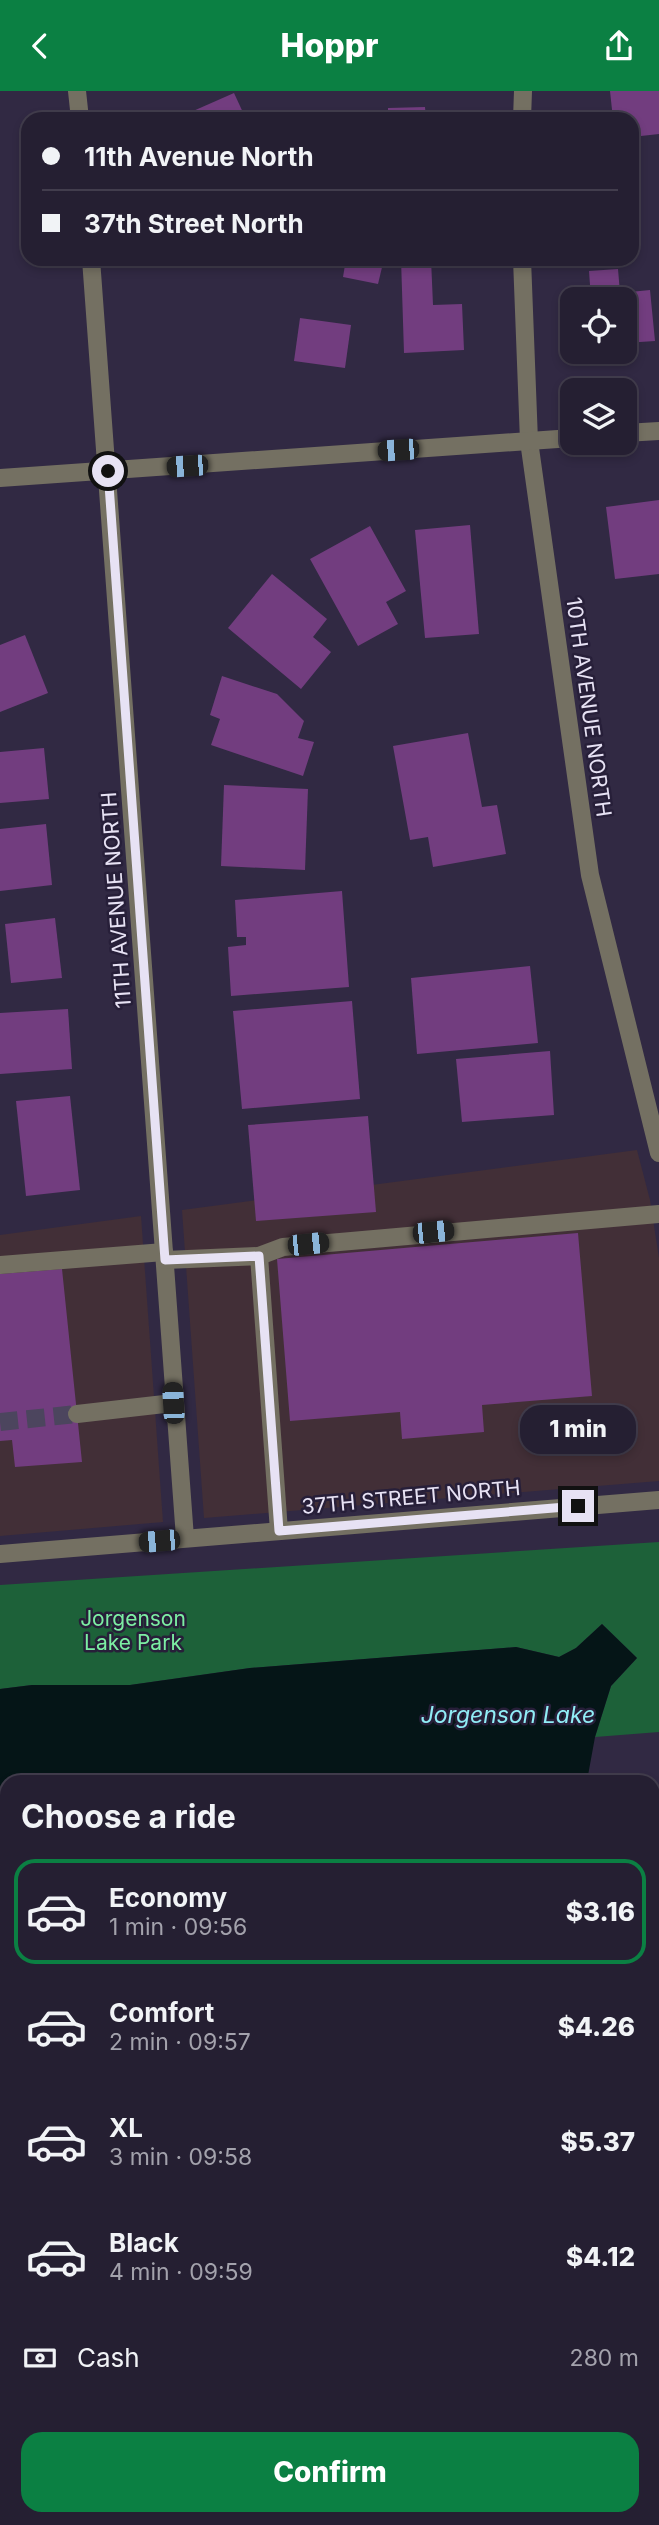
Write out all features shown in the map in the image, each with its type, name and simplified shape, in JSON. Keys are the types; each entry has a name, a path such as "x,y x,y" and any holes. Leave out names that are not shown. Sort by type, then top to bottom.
{"street":[{"path":"77,91 79,112"},
{"path":"522,112 523,91"},
{"name":"11TH AVENUE NORTH","path":"92,266 185,1538"},
{"name":"10TH AVENUE NORTH","path":"522,266 530,441 590,875 659,1153"},
{"path":"637,432 659,431"},
{"path":"0,478 560,438"},
{"path":"0,1265 165,1256 259,1256 283,1247 659,1214"},
{"path":"259,1256 279,1531"},
{"path":"77,1414 173,1403"},
{"name":"37TH STREET NORTH","path":"0,1554 659,1500"}],"shaded area":[{"path":"637,1150 650,1200 659,1258 659,1481 204,1518 182,1210"},
{"path":"141,1216 163,1522 0,1536 0,1235"}],"green space":[{"name":"Jorgenson Lake Park","path":"659,1542 659,1732 595,1737 611,1686 637,1658 602,1624 576,1648 559,1657 516,1647 250,1668 130,1685 32,1685 0,1689 0,1585"}],"water":[{"name":"Jorgenson Lake","path":"602,1624 637,1658 611,1686 595,1737 588,1775 0,1775 0,1689 32,1685 130,1685 250,1668 516,1647 559,1657 576,1648"}],"building":[{"path":"610,91 659,91 659,134 639,136 639,112 612,112"},
{"path":"234,93 243,112 191,112"},
{"path":"425,107 425,112 388,112 388,108"},
{"path":"345,266 382,266 378,284 343,277"},
{"path":"401,266 431,266 433,305 462,304 464,350 404,353"},
{"path":"618,269 620,287 590,287 589,271"},
{"path":"650,290 655,341 637,342 637,291"},
{"path":"300,318 351,325 345,368 294,361"},
{"path":"659,500 659,574 615,579 606,507"},
{"path":"470,525 479,634 425,638 415,530"},
{"path":"370,526 406,591 386,602 398,624 358,646 310,559"},
{"path":"272,574 327,619 313,637 331,652 301,689 228,628"},
{"path":"25,635 48,693 0,712 0,645"},
{"path":"222,676 277,694 304,721 298,738 314,742 303,776 211,745 220,719 210,715"},
{"path":"468,733 482,807 497,805 506,854 433,867 428,837 410,840 393,746"},
{"path":"44,748 49,799 0,803 0,752"},
{"path":"224,785 308,789 305,870 221,866"},
{"path":"46,824 52,885 0,891 0,829"},
{"path":"342,891 349,987 231,996 228,947 246,945 246,937 237,937 235,900"},
{"path":"55,918 62,978 11,983 5,924"},
{"path":"530,966 538,1043 417,1054 411,978"},
{"path":"352,1001 360,1099 242,1109 233,1011"},
{"path":"68,1009 72,1069 0,1074 0,1013"},
{"path":"550,1051 554,1115 462,1122 456,1059"},
{"path":"70,1096 80,1190 26,1196 16,1101"},
{"path":"368,1116 376,1212 256,1221 248,1125"},
{"path":"578,1233 592,1396 482,1405 484,1432 402,1439 400,1412 290,1421 277,1259"},
{"path":"62,1269 82,1462 15,1467 12,1440 0,1441 0,1274"}],"tunnel":[{"path":"0,1422 77,1414"}],"route":[{"path":"108,471 165,1260 259,1256 279,1531 578,1506"}]}
